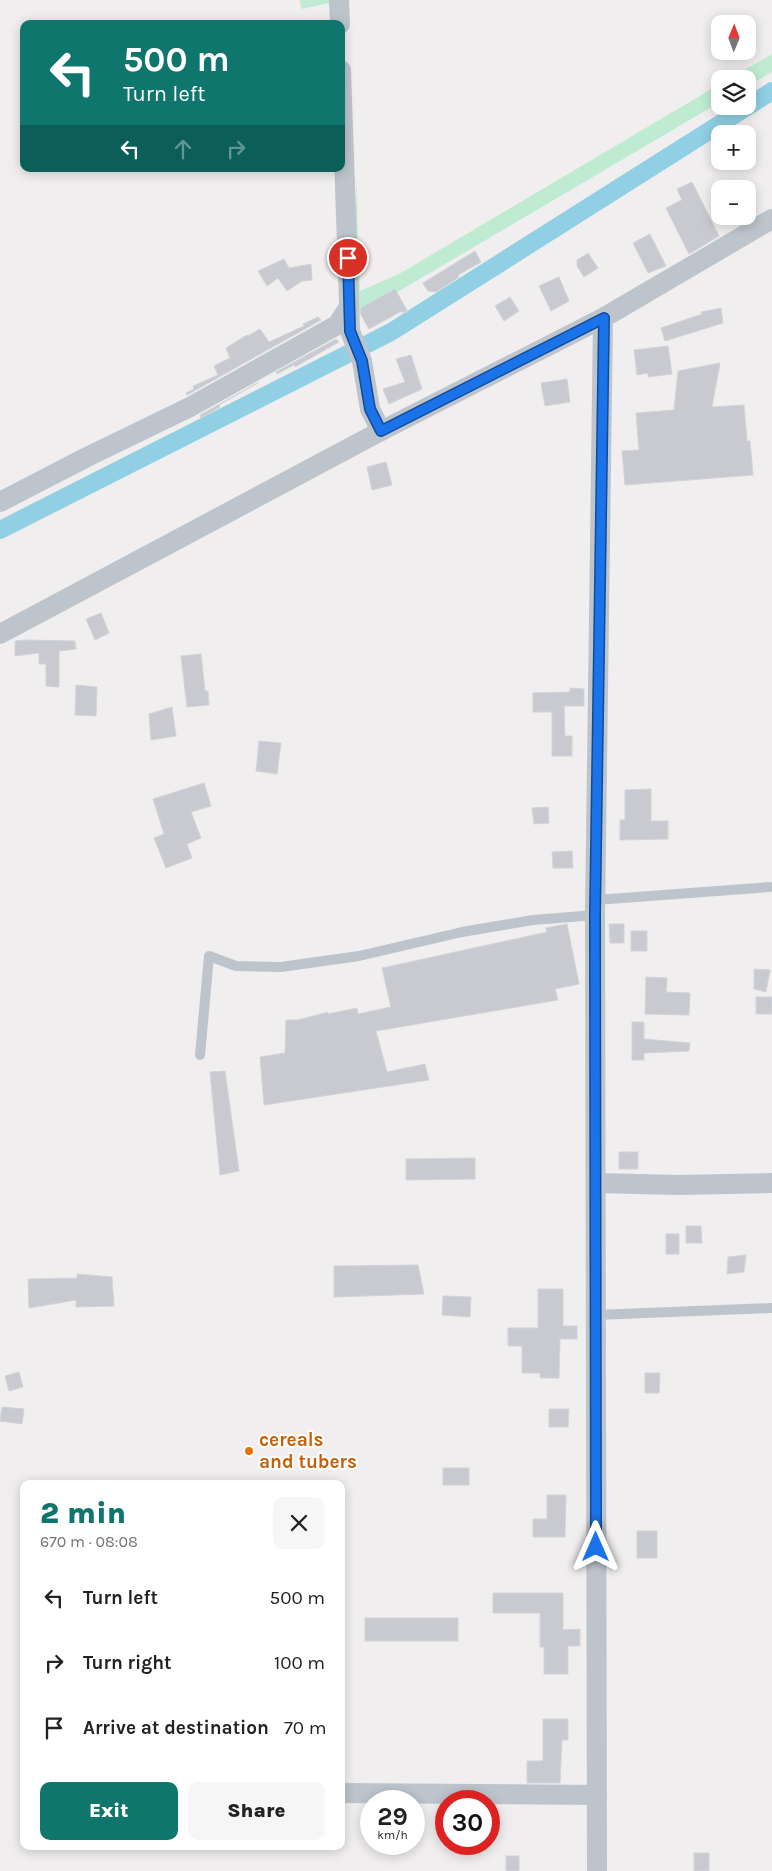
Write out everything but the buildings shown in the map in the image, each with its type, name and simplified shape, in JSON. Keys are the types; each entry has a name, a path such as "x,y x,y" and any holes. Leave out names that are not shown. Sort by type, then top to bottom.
{"street":[{"path":"339,0 340,20"},
{"path":"344,172 350,331 362,361 370,409 381,431"},
{"path":"0,634 381,431 604,318 772,219"},
{"path":"0,502 85,458 190,408 337,325 349,307"},
{"path":"597,1871 595,907 604,318"},
{"path":"596,1184 772,1183"},
{"path":"345,1793 597,1795"}],"lane":[{"path":"200,1055 209,956 236,966 281,967 359,956 462,932 595,907 770,887"},
{"path":"596,1315 772,1308"}],"green space":[{"path":"300,0 329,0 329,3 301,9"},
{"path":"772,54 772,72 756,81 756,70 744,70"},
{"path":"711,89 711,107 355,317 356,175 360,291 399,274"}],"waterway":[{"path":"0,530 391,332 772,91"}],"place":[{"name":"cereals and tubers","path":"249,1451"}],"route":[{"path":"348,258 350,331 362,361 370,409 381,431 604,318 595,915 596,1547"}]}
